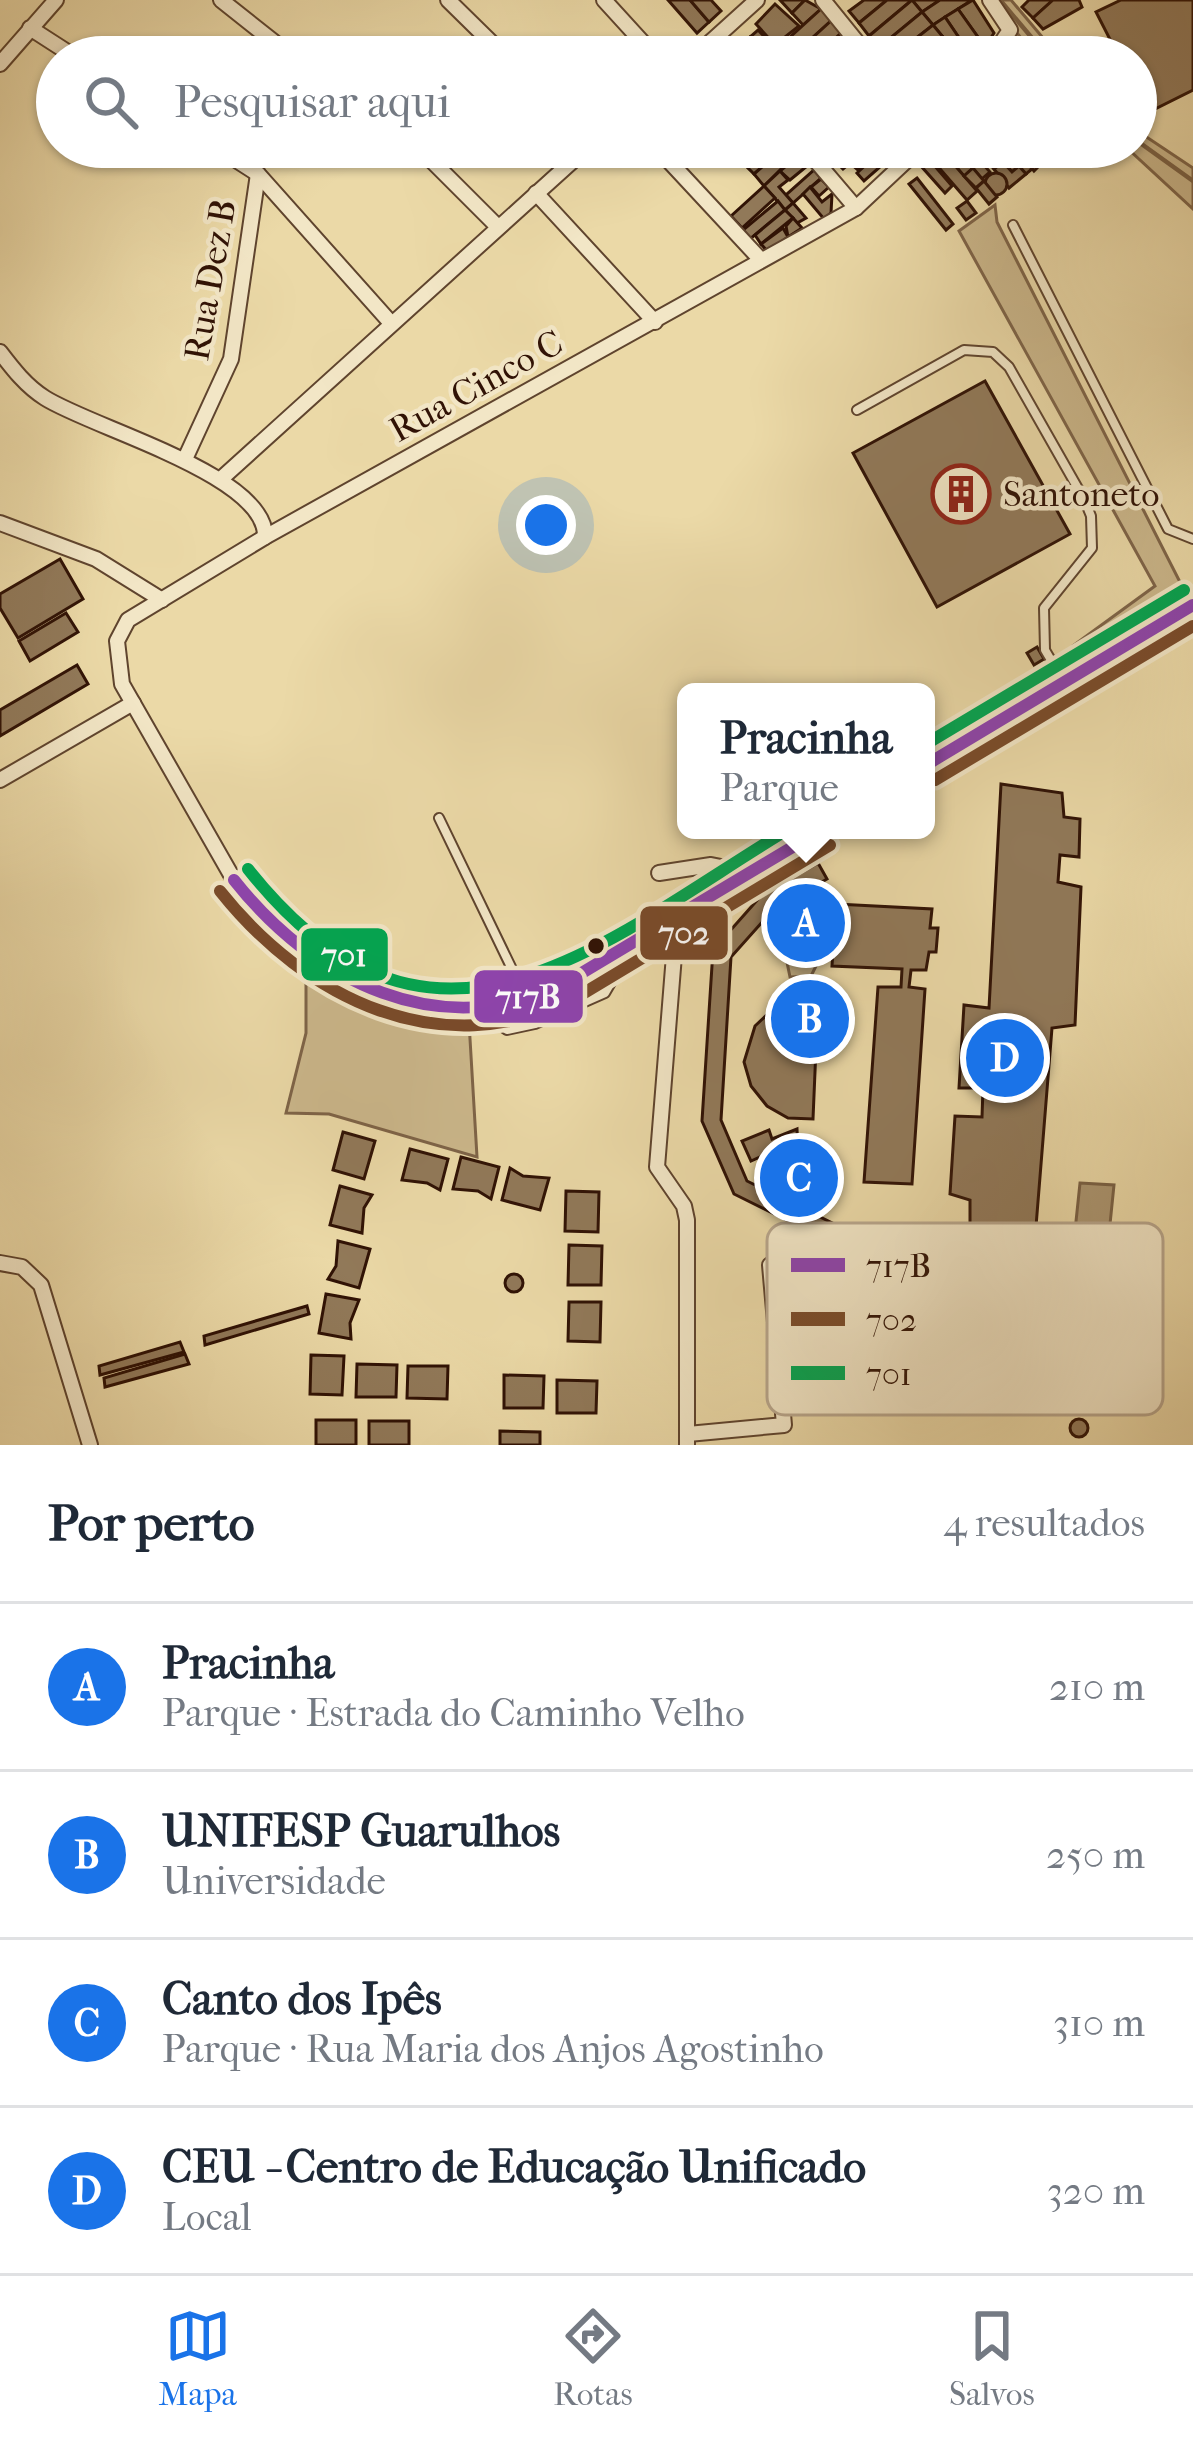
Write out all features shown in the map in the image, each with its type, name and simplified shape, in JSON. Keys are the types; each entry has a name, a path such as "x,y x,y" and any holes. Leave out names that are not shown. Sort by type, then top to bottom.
{"street":[{"path":"0,64 56,0"},
{"path":"221,0 266,36"},
{"path":"448,0 485,36"},
{"path":"604,0 637,36"},
{"path":"717,36 757,0"},
{"path":"823,0 852,36"},
{"path":"990,0 1010,28 1005,36"},
{"path":"30,28 42,36"},
{"path":"250,168 390,322"},
{"path":"439,168 496,226"},
{"path":"222,478 564,168"},
{"path":"676,168 761,260"},
{"path":"822,168 856,208"},
{"name":"Rua Cinco C","path":"133,704 117,665 117,640 128,620 266,537 856,208 899,168"},
{"name":"Rua Dez B","path":"185,459 231,359 258,173"},
{"path":"536,193 655,322"},
{"path":"0,352 43,397 134,443 185,459 222,478 264,523 266,537"},
{"path":"0,523 96,560 162,600"},
{"path":"935,760 1193,605"},
{"path":"0,780 133,704 234,880 277,934 305,959 377,996 473,1006 526,999 633,944 807,839"},
{"path":"659,873 712,865 751,874"},
{"path":"677,918 657,1167 684,1206 687,1220 687,1440 784,1425 783,1415"},
{"path":"0,1264 22,1267 41,1286 90,1445"}],"lane":[{"path":"1012,226 1168,529 1193,539"},
{"path":"857,410 964,350 993,352 1009,367 1091,516 1092,548 1044,608 1046,650 1065,683"},
{"path":"439,818 526,999"},
{"path":"473,1006 507,1030 535,1024 605,992 633,944"}],"shaded area":[{"path":"991,0 1011,0 1041,36 1019,36"},
{"path":"1157,144 1193,168 1193,209 1149,168 1157,168"},
{"path":"995,205 997,222 1184,590 1084,650 1074,645 1155,586 959,231"},
{"path":"820,895 818,962 811,976 790,977 782,938 801,907"},
{"path":"306,980 384,1011 469,1022 477,1157 329,1114 286,1113 306,1033"},
{"path":"794,1164 814,1165 809,1202 771,1183 797,1172"},
{"path":"1080,1183 1114,1185 1110,1223 1076,1223"}],"building":[{"path":"668,0 690,0 709,22 697,33"},
{"path":"690,0 711,0 721,11 709,22"},
{"path":"780,0 805,0 792,13"},
{"path":"805,0 821,9 803,25 792,13"},
{"path":"864,0 887,0 859,23 849,11"},
{"path":"887,0 912,0 869,36 859,23"},
{"path":"912,0 940,0 922,12"},
{"path":"912,0 922,12 893,36 869,36"},
{"path":"940,0 972,0 933,25 922,12"},
{"path":"973,0 992,36 977,36 958,9"},
{"path":"1029,0 1053,0 1033,18 1022,7"},
{"path":"1053,0 1079,0 1082,7 1043,29 1033,18"},
{"path":"1121,0 1193,0 1193,90 1157,108 1157,36 1108,36 1096,12"},
{"path":"775,4 799,26 786,36 767,36 756,24"},
{"path":"821,9 832,20 814,36 791,36"},
{"path":"958,9 977,36 958,36 945,17"},
{"path":"922,12 933,25 919,36 893,36"},
{"path":"945,17 958,36 942,36 933,25"},
{"path":"832,20 842,32 838,36 814,36"},
{"path":"933,25 942,36 919,36"},
{"path":"761,168 782,168 764,186 754,174"},
{"path":"784,168 805,168 790,180 780,171"},
{"path":"862,168 879,168 864,181 857,173"},
{"path":"923,168 936,168 952,186 945,193"},
{"path":"939,168 957,168 977,191 967,200"},
{"path":"972,168 990,172 982,179"},
{"path":"973,168 984,181 976,188 964,176"},
{"path":"1021,168 1026,174 1009,188 994,169 1012,172"},
{"path":"814,170 821,178 793,203 786,195"},
{"path":"780,171 788,180 779,187 793,203 785,210 764,186"},
{"path":"996,173 1007,184 996,195 985,184"},
{"path":"917,178 953,224 946,230 909,184"},
{"path":"821,179 829,187 819,196 811,187"},
{"path":"984,181 997,197 989,204 976,188"},
{"path":"764,186 775,198 742,228 731,216"},
{"path":"810,187 822,202 832,194 831,213 824,219 803,194"},
{"path":"778,201 785,210 750,239 743,230"},
{"path":"967,201 976,213 966,220 957,208"},
{"path":"793,203 806,218 797,223 785,210"},
{"path":"785,210 793,218 761,244 755,235"},
{"path":"793,218 802,228 788,237 786,226"},
{"path":"783,228 788,237 768,252 761,244"},
{"name":"Santoneto","path":"985,381 1070,534 937,607 853,453"},
{"path":"60,559 83,599 18,638 0,608 0,594"},
{"path":"66,613 78,632 30,661 19,641"},
{"path":"1037,647 1044,659 1034,665 1027,653"},
{"path":"77,665 88,684 0,736 0,710"},
{"path":"1001,784 1062,793 1064,817 1080,819 1079,857 1060,855 1058,882 1081,887 1075,1025 1052,1028 1036,1223 970,1223 970,1200 950,1194 955,1116 982,1117 983,1088 959,1088 964,1005 989,1008"},
{"path":"818,863 827,879 772,911 731,957 721,1120 747,1181 832,1223 792,1223 734,1194 702,1121 713,950 760,897"},
{"path":"836,904 932,909 930,928 938,928 936,952 929,952 926,970 911,970 909,987 925,989 912,1184 864,1182 878,987 901,987 902,969 832,966"},
{"path":"794,1001 818,1001 813,1119 788,1118 767,1106 751,1086 744,1062 755,1026 772,1010"},
{"path":"797,1129 798,1152 791,1156 798,1172 771,1183 760,1157 751,1161 742,1141 769,1130 772,1139"},
{"path":"343,1132 375,1141 364,1179 333,1170"},
{"path":"410,1149 448,1159 440,1190 402,1180"},
{"path":"461,1157 499,1167 491,1199 478,1191 453,1189"},
{"path":"510,1168 523,1176 549,1178 540,1210 502,1200"},
{"path":"340,1186 372,1195 364,1208 362,1233 330,1225"},
{"path":"566,1191 599,1192 598,1232 565,1231"},
{"path":"338,1241 370,1249 359,1288 328,1279 336,1266"},
{"path":"569,1245 602,1246 601,1285 568,1285"},
{"path":"514,1274 523,1283 514,1292 505,1283"},
{"path":"326,1294 359,1300 350,1323 351,1339 319,1333"},
{"path":"569,1302 601,1302 600,1342 568,1341"},
{"path":"307,1306 309,1314 205,1345 204,1336"},
{"path":"180,1342 184,1352 100,1375 99,1366"},
{"path":"185,1354 189,1364 105,1387 104,1378"},
{"path":"311,1355 344,1356 342,1395 310,1394"},
{"path":"357,1364 397,1365 396,1397 356,1397"},
{"path":"408,1366 448,1366 447,1399 407,1398"},
{"path":"504,1375 544,1376 543,1408 504,1408"},
{"path":"557,1380 597,1381 596,1413 557,1413"},
{"path":"1079,1419 1088,1428 1079,1437 1070,1428"},
{"path":"316,1420 356,1420 356,1445 316,1445"},
{"path":"369,1421 409,1421 409,1445 369,1445"},
{"path":"500,1431 540,1432 540,1445 500,1445"}],"waterway":[{"path":"1000,0 1030,36"},
{"path":"1157,155 1193,181"}],"transit line":[{"name":"701","path":"935,739 1184,590"},
{"name":"717B","path":"935,760 1193,605"},
{"name":"702","path":"935,780 1193,626"},
{"name":"701","path":"248,869 316,938 382,976 448,989 514,980 580,954 648,918 773,839"},
{"name":"717B","path":"234,880 266,916 341,973 382,993 426,1004 471,1007 518,1001 565,983 806,839"},
{"name":"702","path":"220,891 293,963 334,990 379,1010 426,1022 474,1025 524,1018 574,999 830,845"}],"place":[{"name":"Santoneto","path":"961,494"},
{"name":"Pracinha","path":"806,923"},
{"name":"UNIFESP Guarulhos","path":"810,1019"},
{"name":"CEU - Centro de Educação Unificado","path":"1005,1058"},
{"name":"Canto dos Ipês","path":"799,1178"}]}
